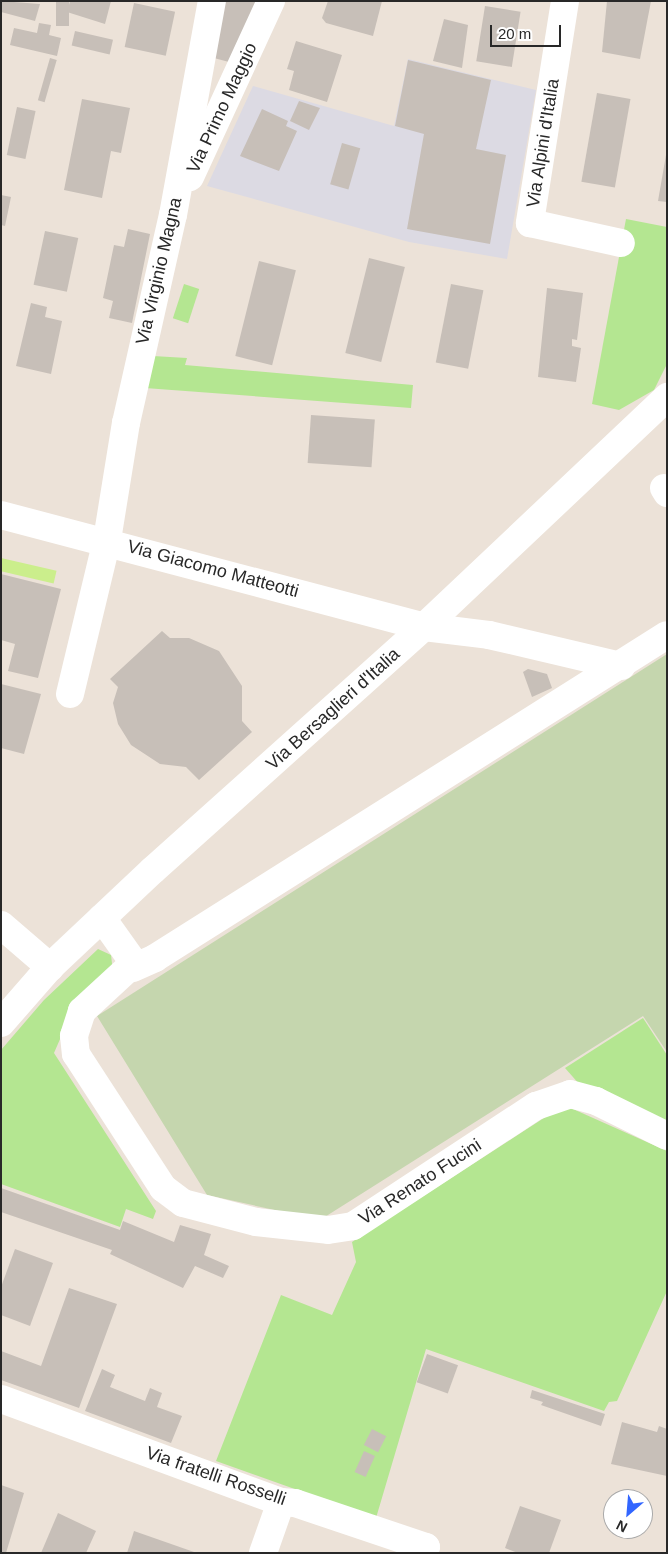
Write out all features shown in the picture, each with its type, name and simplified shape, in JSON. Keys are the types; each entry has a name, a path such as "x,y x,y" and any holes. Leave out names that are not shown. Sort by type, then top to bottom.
{"street":[{"name":"Via Virginio Magna","path":"70,694 107,540 126,424 173,215 212,1"},
{"name":"Via Primo Maggio","path":"173,215 271,1"},
{"name":"Via Alpini d'Italia","path":"565,1 530,223 621,242"},
{"name":"Via Bersaglieri d'Italia","path":"1,1022 50,967 102,918 424,627 667,397"},
{"name":"Via Giacomo Matteotti","path":"1,515 107,540 424,627 489,635 621,666"},
{"name":"Via Renato Fucini","path":"667,635 621,666 155,958 132,968 82,1011 74,1036 74,1047 163,1188 183,1203 256,1222 328,1230 353,1226 536,1106 570,1094 596,1101 667,1136"},
{"path":"102,918 130,953 132,968"},
{"path":"1,925 50,967"},
{"name":"Via fratelli Rosselli","path":"1,1399 281,1502 295,1503 426,1547 424,1553"},
{"path":"263,1553 281,1502"}],"shaded area":[{"path":"408,59 536,90 507,259 409,242 207,186 253,86 394,126"}],"green space":[{"path":"626,219 667,227 667,364 654,390 619,410 592,404"},
{"path":"184,284 199,289 188,323 173,318"},
{"path":"153,356 187,358 185,365 413,385 411,408 145,388"},
{"path":"1,558 57,571 54,583 1,571"},
{"path":"667,654 667,1052 643,1016 320,1220 207,1195 97,1016"},
{"path":"98,949 111,955 113,972 77,1000 54,1053 156,1211 153,1219 126,1209 120,1227 1,1184 1,1050 44,1000"},
{"path":"643,1018 667,1055 667,1128 580,1085 565,1068"},
{"path":"564,1105 667,1151 667,1291 617,1401 609,1402 604,1411 426,1349 376,1518 216,1461 281,1295 332,1315 356,1262 352,1242"}],"building":[{"path":"1,1 40,4 35,21 1,12"},
{"path":"56,1 69,1 69,26 56,26"},
{"path":"70,1 111,1 105,24 67,12"},
{"path":"225,1 258,1 229,62 214,58"},
{"path":"328,1 382,1 373,36 326,23 322,18"},
{"path":"607,1 651,1 640,59 602,52"},
{"path":"134,3 175,12 166,56 125,47"},
{"path":"485,6 521,12 512,67 476,61"},
{"path":"444,19 468,25 462,68 433,61"},
{"path":"39,23 51,25 49,35 61,38 57,56 10,45 14,28 37,33"},
{"path":"75,31 113,40 110,54 72,46"},
{"path":"296,41 342,55 327,102 289,90 294,71 287,69"},
{"path":"50,58 57,60 45,102 38,100"},
{"path":"408,60 491,80 476,149 506,155 490,244 407,229 424,134 395,126"},
{"path":"597,93 630,99 615,188 581,182"},
{"path":"82,99 130,108 121,153 111,151 102,198 64,190"},
{"path":"299,101 320,108 309,130 290,121"},
{"path":"17,107 36,111 25,159 7,155"},
{"path":"262,109 288,121 286,126 297,131 279,171 240,156"},
{"path":"342,143 360,148 348,190 330,184"},
{"path":"667,155 667,202 658,201"},
{"path":"1,195 11,197 5,226 1,225"},
{"path":"128,229 150,234 132,323 109,318 113,301 103,298 114,245 124,247"},
{"path":"45,231 78,238 67,292 34,285"},
{"path":"369,258 405,267 381,362 345,353"},
{"path":"259,261 296,270 272,365 235,356"},
{"path":"451,284 483,290 468,369 436,363"},
{"path":"547,288 583,293 577,340 572,339 572,346 581,348 576,382 538,377"},
{"path":"31,303 47,307 45,317 62,321 51,374 16,366"},
{"path":"311,415 375,419 371,467 308,463"},
{"path":"1,574 61,589 38,678 8,671 15,644 1,640"},
{"path":"162,631 170,638 189,638 219,651 242,686 242,721 252,732 199,780 186,767 160,764 131,745 118,724 113,703 118,687 110,679"},
{"path":"528,669 547,674 552,688 532,697 523,672"},
{"path":"1,684 41,694 24,754 1,748"},
{"path":"1,1188 120,1230 123,1221 174,1242 180,1225 211,1234 204,1255 229,1266 223,1278 195,1266 183,1288 110,1254 112,1250 1,1212"},
{"path":"15,1249 53,1263 30,1326 1,1315 1,1287"},
{"path":"69,1288 117,1304 79,1408 1,1380 1,1351 41,1366"},
{"path":"427,1354 458,1365 448,1393 417,1382"},
{"path":"102,1369 115,1375 110,1387 145,1401 150,1388 162,1393 157,1407 182,1416 171,1443 85,1411"},
{"path":"532,1390 605,1414 601,1426 541,1405 543,1402 530,1398"},
{"path":"622,1422 657,1432 659,1426 667,1429 667,1476 611,1464"},
{"path":"372,1429 386,1436 378,1452 364,1445"},
{"path":"364,1451 375,1456 366,1477 355,1472"},
{"path":"1,1485 24,1493 6,1553 1,1553"},
{"path":"520,1506 561,1520 549,1553 518,1553 505,1548"},
{"path":"58,1513 96,1531 86,1553 41,1553"},
{"path":"134,1531 194,1552 194,1553 127,1553"}]}
